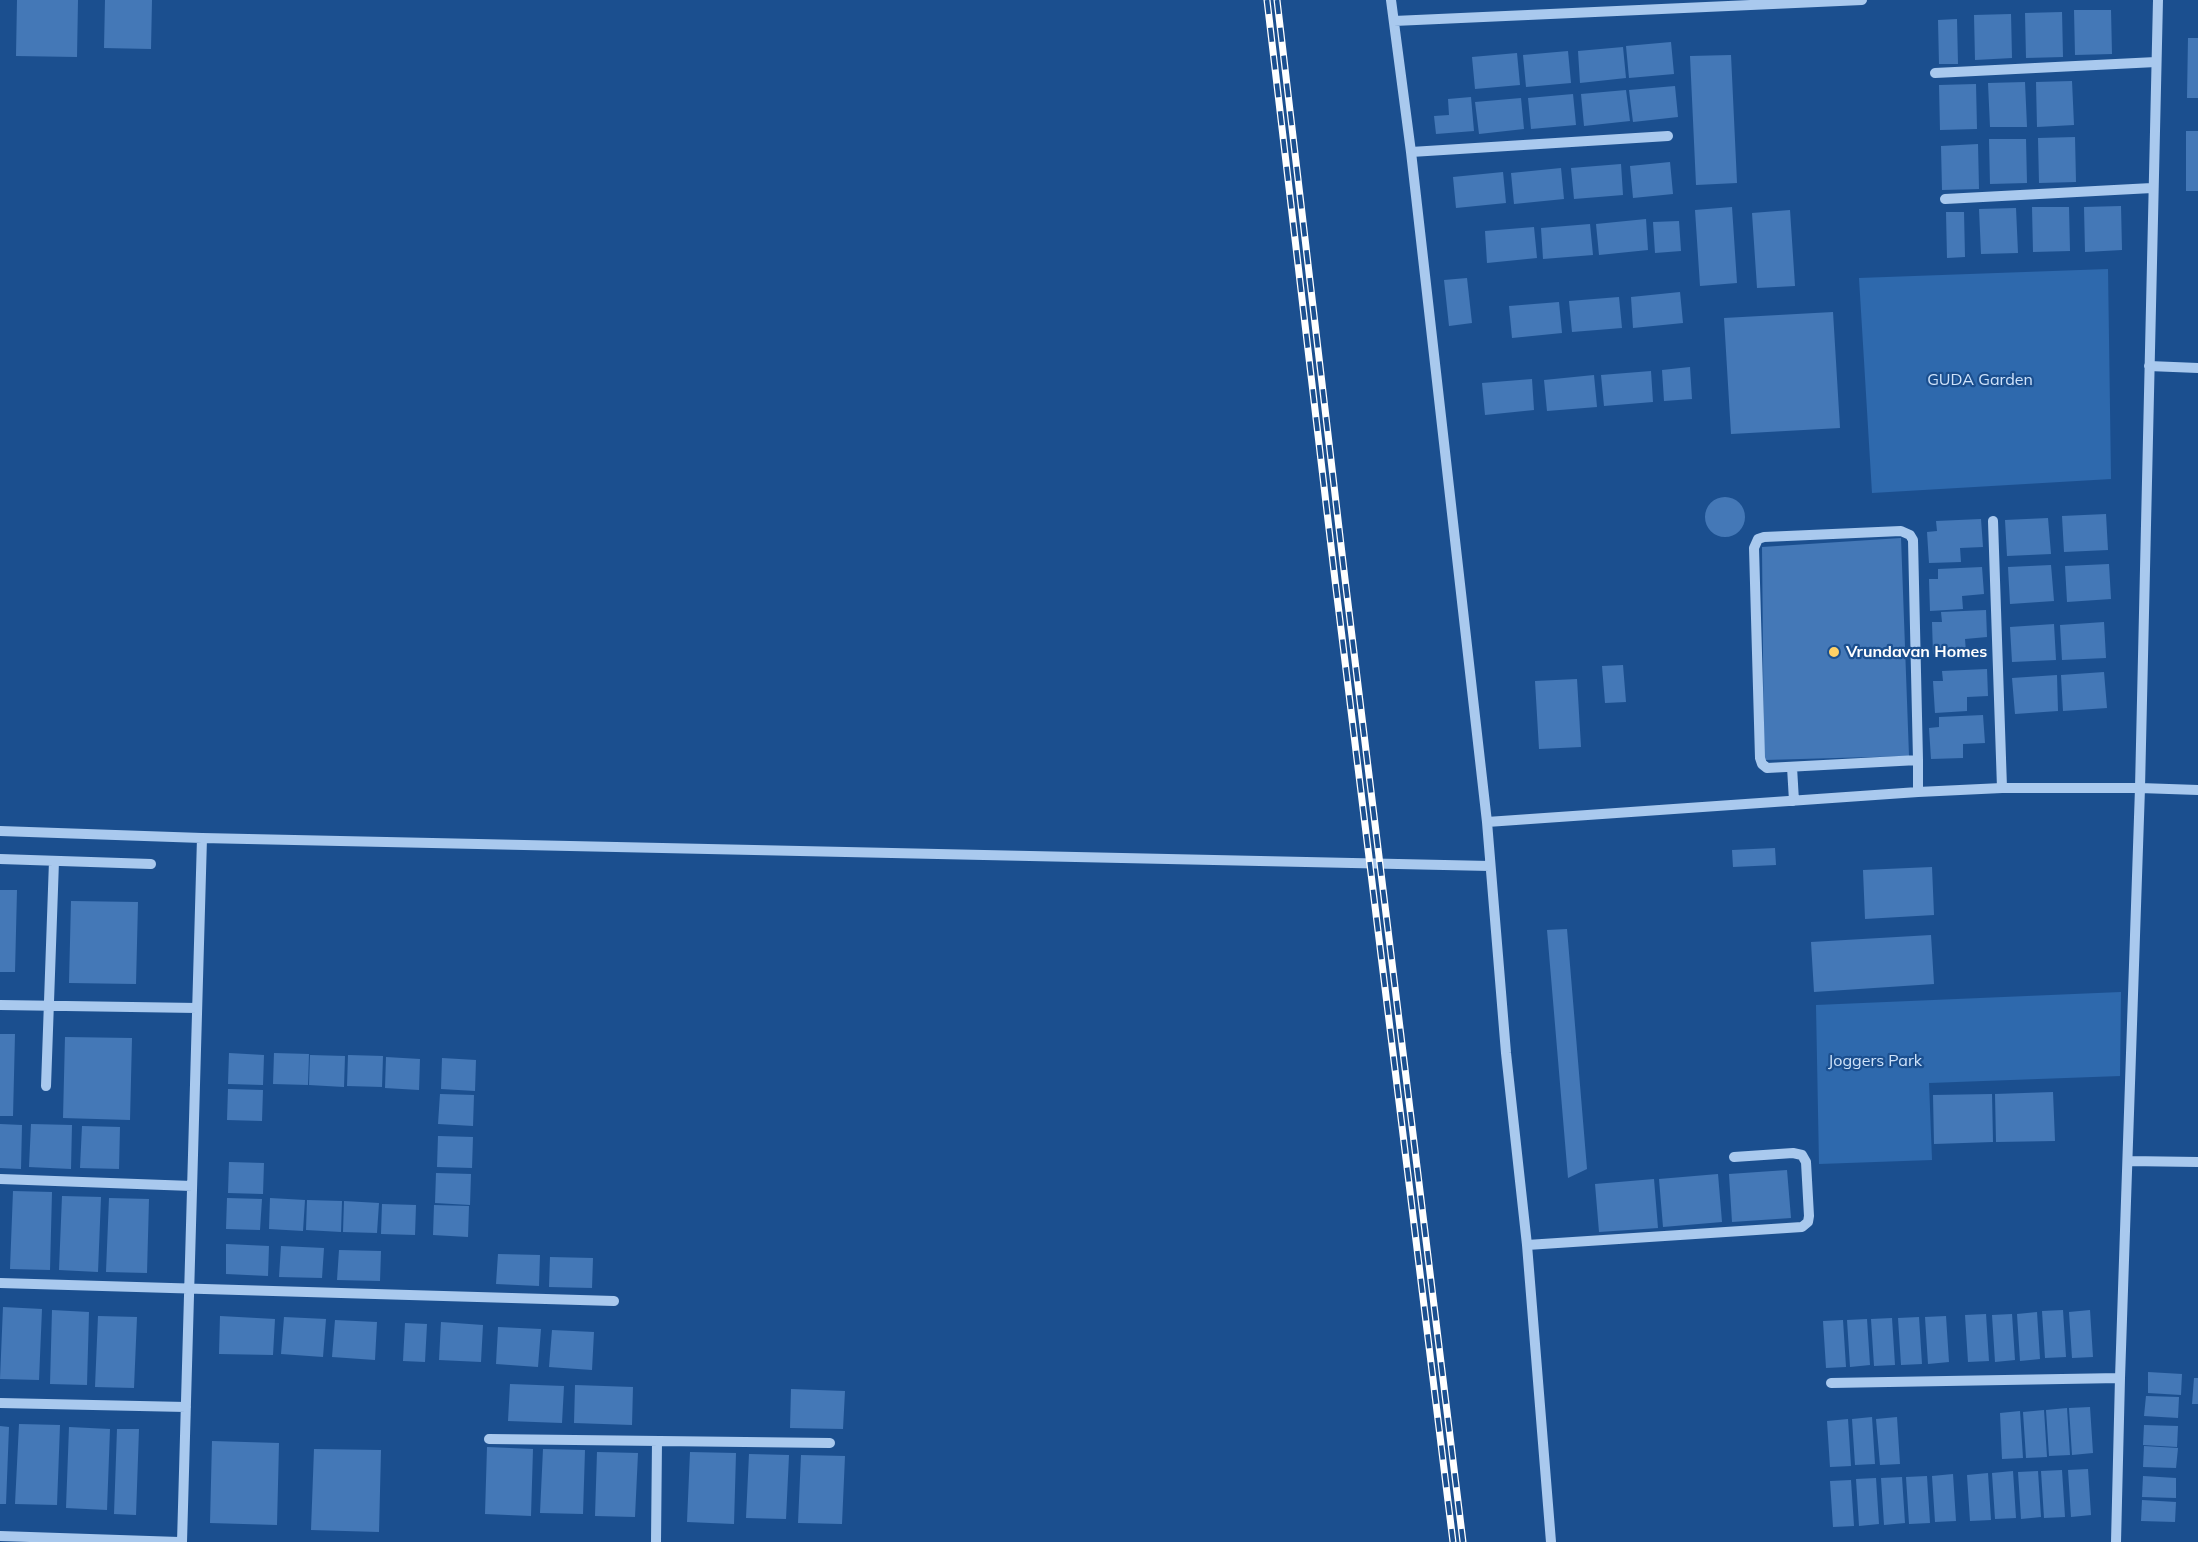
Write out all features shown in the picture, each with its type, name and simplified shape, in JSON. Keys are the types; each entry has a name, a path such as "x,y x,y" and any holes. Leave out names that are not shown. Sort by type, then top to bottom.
{"street":[{"path":"1391,0 1411,152 1487,822 1506,1053 1527,1245 1551,1542"},
{"path":"1394,21 1862,0"},
{"path":"2116,1542 2140,788 2158,0"},
{"path":"1935,73 2156,62"},
{"path":"1411,152 1668,136"},
{"path":"1945,199 2152,188"},
{"path":"2149,366 2198,368"},
{"path":"1993,521 2002,788"},
{"path":"1918,760 1767,768 1762,764 1754,548 1758,539 1901,531 1910,535 1913,540 1918,760 1918,792"},
{"path":"1792,767 1794,801"},
{"path":"1487,822 2002,788 2198,790"},
{"path":"0,831 202,838 1490,866"},
{"path":"0,1536 180,1542 202,838"},
{"path":"0,859 151,864"},
{"path":"46,1086 54,861"},
{"path":"0,1005 197,1008"},
{"path":"1527,1245 1802,1227 1808,1222 1806,1162 1802,1155 1734,1157"},
{"path":"2128,1161 2198,1162"},
{"path":"0,1179 192,1186"},
{"path":"0,1283 614,1300"},
{"path":"1831,1383 2120,1378"},
{"path":"0,1403 186,1407"},
{"path":"489,1439 830,1443"},
{"path":"656,1542 657,1441"}],"green space":[{"name":"GUDA Garden","path":"2108,269 2111,479 1872,493 1859,278"},
{"name":"Joggers Park","path":"2121,992 2120,1076 1929,1083 1932,1160 1819,1164 1816,1005"}],"building":[{"path":"17,0 78,0 77,57 16,56"},
{"path":"105,0 152,0 151,49 104,48"},
{"path":"2074,10 2111,10 2112,54 2075,55"},
{"path":"2062,12 2063,57 2026,58 2025,13"},
{"path":"2011,14 2012,58 1975,60 1974,15"},
{"path":"1957,19 1958,64 1939,64 1938,20"},
{"path":"2188,38 2198,38 2198,98 2187,98"},
{"path":"1671,42 1674,74 1629,78 1626,46"},
{"path":"1623,47 1626,78 1580,83 1578,51"},
{"path":"1568,51 1571,83 1526,87 1523,55"},
{"path":"1517,53 1520,85 1475,89 1472,57"},
{"path":"1731,55 1737,183 1696,185 1690,56"},
{"path":"2072,81 2074,125 2037,127 2036,82"},
{"path":"2025,82 2027,127 1990,127 1988,83"},
{"path":"1976,84 1977,129 1940,130 1939,85"},
{"path":"1675,86 1678,117 1633,122 1629,90"},
{"path":"1626,90 1630,121 1584,126 1581,94"},
{"path":"1573,94 1576,125 1531,129 1528,98"},
{"path":"1471,97 1474,131 1436,134 1434,116 1449,115 1448,99"},
{"path":"1521,98 1524,129 1479,134 1475,102"},
{"path":"2186,131 2198,131 2198,191 2186,191"},
{"path":"2075,137 2076,182 2039,183 2038,138"},
{"path":"1989,139 2026,139 2027,183 1990,184"},
{"path":"1978,144 1979,189 1942,190 1941,146"},
{"path":"1670,162 1673,194 1633,198 1630,166"},
{"path":"1621,164 1623,195 1574,199 1571,168"},
{"path":"1561,168 1564,199 1514,204 1511,173"},
{"path":"1503,172 1506,203 1456,208 1453,177"},
{"path":"2121,206 2122,250 2085,252 2084,207"},
{"path":"1732,207 1737,283 1700,286 1695,210"},
{"path":"2032,207 2069,207 2070,251 2033,252"},
{"path":"2016,208 2018,253 1981,254 1979,209"},
{"path":"1790,210 1795,286 1757,288 1752,213"},
{"path":"1946,212 1964,212 1965,257 1947,258"},
{"path":"1646,219 1648,250 1599,255 1596,224"},
{"path":"1679,221 1681,251 1655,253 1653,222"},
{"path":"1590,224 1593,255 1543,259 1541,228"},
{"path":"1534,227 1537,258 1487,263 1485,231"},
{"path":"1467,278 1472,323 1449,326 1444,280"},
{"path":"1680,292 1683,323 1633,328 1631,297"},
{"path":"1619,297 1622,328 1572,332 1569,301"},
{"path":"1559,302 1562,333 1512,338 1509,306"},
{"path":"1833,312 1840,428 1731,434 1724,318"},
{"path":"1690,367 1692,399 1664,401 1662,370"},
{"path":"1651,371 1653,402 1604,406 1601,375"},
{"path":"1594,375 1597,407 1547,411 1544,380"},
{"path":"1532,379 1534,410 1485,415 1482,383"},
{"path":"1725,497 1733,498 1739,503 1744,509 1744,525 1739,531 1733,536 1725,537 1717,536 1711,531 1706,525 1705,517 1706,509 1711,503 1717,498"},
{"path":"2106,514 2108,550 2064,552 2062,516"},
{"path":"2048,518 2051,554 2007,556 2005,520"},
{"path":"1981,519 1983,547 1960,548 1961,562 1929,563 1927,532 1937,531 1936,521"},
{"name":"Vrundavan Homes","path":"1901,538 1909,756 1764,760 1762,547"},
{"path":"2109,564 2111,599 2067,602 2065,566"},
{"path":"2051,565 2054,601 2010,604 2008,567"},
{"path":"1982,567 1984,594 1962,596 1963,609 1930,611 1929,579 1938,579 1938,569"},
{"path":"1986,610 1987,637 1965,639 1966,652 1933,654 1932,622 1942,622 1941,612"},
{"path":"2104,622 2106,658 2062,660 2060,625"},
{"path":"2054,624 2056,660 2012,662 2010,627"},
{"path":"1623,665 1626,702 1605,703 1602,666"},
{"path":"1987,669 1988,696 1967,697 1967,711 1935,713 1933,681 1943,681 1942,671"},
{"path":"2104,672 2107,708 2063,711 2061,675"},
{"path":"2057,675 2058,711 2015,714 2012,678"},
{"path":"1577,679 1581,747 1539,749 1535,681"},
{"path":"1983,715 1985,743 1963,744 1963,758 1931,759 1929,728 1939,727 1939,717"},
{"path":"1775,848 1776,865 1733,867 1732,850"},
{"path":"1932,867 1934,915 1865,919 1863,870"},
{"path":"0,890 17,890 15,972 0,972"},
{"path":"71,901 138,902 136,984 69,983"},
{"path":"1567,929 1587,1169 1568,1178 1547,930"},
{"path":"1931,935 1934,984 1814,992 1811,942"},
{"path":"0,1034 15,1034 13,1116 0,1116"},
{"path":"65,1037 132,1038 130,1120 63,1118"},
{"path":"229,1053 264,1055 263,1085 228,1084"},
{"path":"274,1053 309,1054 308,1085 273,1084"},
{"path":"310,1055 345,1056 344,1087 309,1085"},
{"path":"348,1055 383,1056 382,1087 347,1086"},
{"path":"386,1057 420,1059 419,1090 385,1088"},
{"path":"442,1058 476,1060 475,1091 441,1089"},
{"path":"228,1089 263,1090 262,1121 227,1120"},
{"path":"2053,1092 2055,1141 1996,1142 1995,1094"},
{"path":"440,1094 474,1095 473,1126 438,1124"},
{"path":"1992,1094 1993,1142 1934,1144 1933,1095"},
{"path":"0,1124 22,1125 21,1169 0,1168"},
{"path":"31,1124 72,1125 71,1169 29,1167"},
{"path":"82,1126 120,1127 119,1169 80,1168"},
{"path":"438,1136 473,1137 472,1168 437,1167"},
{"path":"229,1162 264,1163 263,1194 228,1193"},
{"path":"1787,1170 1791,1218 1732,1222 1729,1174"},
{"path":"436,1173 471,1174 470,1205 435,1203"},
{"path":"1718,1174 1722,1222 1663,1227 1659,1179"},
{"path":"1654,1179 1658,1228 1599,1232 1595,1184"},
{"path":"13,1191 52,1192 50,1270 10,1269"},
{"path":"62,1196 101,1197 98,1272 59,1270"},
{"path":"109,1198 149,1199 147,1273 106,1272"},
{"path":"227,1198 262,1199 260,1230 226,1229"},
{"path":"270,1198 305,1200 303,1231 269,1229"},
{"path":"307,1200 342,1201 341,1232 306,1230"},
{"path":"344,1201 379,1203 377,1233 343,1232"},
{"path":"382,1204 416,1205 415,1235 381,1234"},
{"path":"434,1205 469,1206 468,1237 433,1235"},
{"path":"226,1244 269,1246 268,1276 226,1274"},
{"path":"281,1246 324,1248 322,1278 279,1277"},
{"path":"339,1250 381,1251 380,1281 337,1280"},
{"path":"498,1254 540,1255 539,1286 496,1284"},
{"path":"550,1257 593,1258 592,1288 549,1287"},
{"path":"3,1307 42,1309 39,1380 0,1379"},
{"path":"52,1310 89,1312 87,1385 50,1384"},
{"path":"2063,1310 2066,1357 2045,1358 2042,1311"},
{"path":"2090,1310 2093,1357 2072,1358 2069,1312"},
{"path":"2037,1312 2040,1359 2020,1361 2017,1314"},
{"path":"1986,1314 1989,1361 1968,1362 1965,1315"},
{"path":"2012,1314 2015,1360 1995,1362 1992,1315"},
{"path":"98,1316 137,1317 134,1388 95,1387"},
{"path":"220,1316 275,1319 273,1355 219,1354"},
{"path":"1946,1316 1949,1362 1928,1364 1925,1317"},
{"path":"284,1317 326,1319 323,1357 281,1354"},
{"path":"1919,1317 1922,1364 1901,1365 1898,1318"},
{"path":"1892,1318 1895,1365 1874,1366 1871,1319"},
{"path":"1867,1319 1870,1365 1850,1367 1847,1320"},
{"path":"335,1320 377,1322 375,1360 332,1357"},
{"path":"1843,1320 1846,1367 1826,1368 1823,1321"},
{"path":"441,1322 483,1325 481,1362 439,1360"},
{"path":"405,1323 427,1324 425,1362 403,1361"},
{"path":"498,1327 541,1329 538,1367 496,1364"},
{"path":"552,1330 594,1332 592,1370 549,1367"},
{"path":"2148,1372 2182,1374 2181,1395 2148,1393"},
{"path":"2194,1378 2198,1378 2198,1404 2192,1404"},
{"path":"510,1384 564,1386 562,1423 508,1421"},
{"path":"575,1385 633,1387 632,1425 574,1423"},
{"path":"791,1389 845,1391 843,1429 790,1428"},
{"path":"2146,1396 2179,1397 2178,1418 2144,1416"},
{"path":"2090,1407 2093,1453 2072,1455 2069,1408"},
{"path":"2067,1408 2070,1455 2049,1456 2046,1410"},
{"path":"2044,1410 2047,1457 2026,1458 2023,1412"},
{"path":"2020,1411 2023,1458 2002,1459 2000,1413"},
{"path":"1872,1417 1875,1464 1855,1465 1852,1419"},
{"path":"1897,1417 1900,1464 1880,1465 1876,1419"},
{"path":"1848,1419 1851,1466 1830,1467 1827,1421"},
{"path":"19,1424 60,1425 57,1505 15,1504"},
{"path":"2144,1425 2178,1426 2177,1447 2143,1445"},
{"path":"0,1426 9,1427 6,1504 0,1504"},
{"path":"69,1427 110,1429 107,1510 66,1508"},
{"path":"117,1429 139,1429 136,1515 114,1514"},
{"path":"212,1441 279,1443 277,1525 210,1523"},
{"path":"2144,1446 2178,1448 2176,1468 2143,1467"},
{"path":"487,1447 533,1449 531,1516 485,1514"},
{"path":"314,1449 381,1450 379,1532 311,1530"},
{"path":"543,1449 585,1450 583,1514 540,1513"},
{"path":"597,1452 638,1453 635,1517 595,1516"},
{"path":"690,1452 736,1453 734,1524 687,1522"},
{"path":"749,1454 789,1455 786,1519 746,1518"},
{"path":"801,1455 845,1456 842,1524 798,1523"},
{"path":"2088,1469 2091,1515 2071,1517 2068,1470"},
{"path":"2062,1470 2065,1517 2044,1518 2041,1471"},
{"path":"2013,1471 2016,1518 1995,1519 1992,1473"},
{"path":"2038,1471 2041,1517 2021,1519 2018,1472"},
{"path":"1988,1473 1991,1520 1970,1521 1967,1475"},
{"path":"1953,1474 1956,1521 1935,1522 1932,1476"},
{"path":"1927,1476 1930,1523 1909,1524 1906,1477"},
{"path":"2143,1476 2176,1478 2176,1498 2142,1497"},
{"path":"1902,1477 1905,1523 1884,1525 1881,1478"},
{"path":"1876,1478 1879,1524 1859,1526 1856,1479"},
{"path":"1851,1480 1854,1526 1833,1527 1830,1481"},
{"path":"2142,1500 2176,1502 2175,1522 2141,1521"}],"railway":[{"path":"1267,0 1335,580 1453,1542"},
{"path":"1277,0 1345,579 1463,1542"}],"place":[{"name":"Vrundavan Homes","path":"1834,652"}]}
